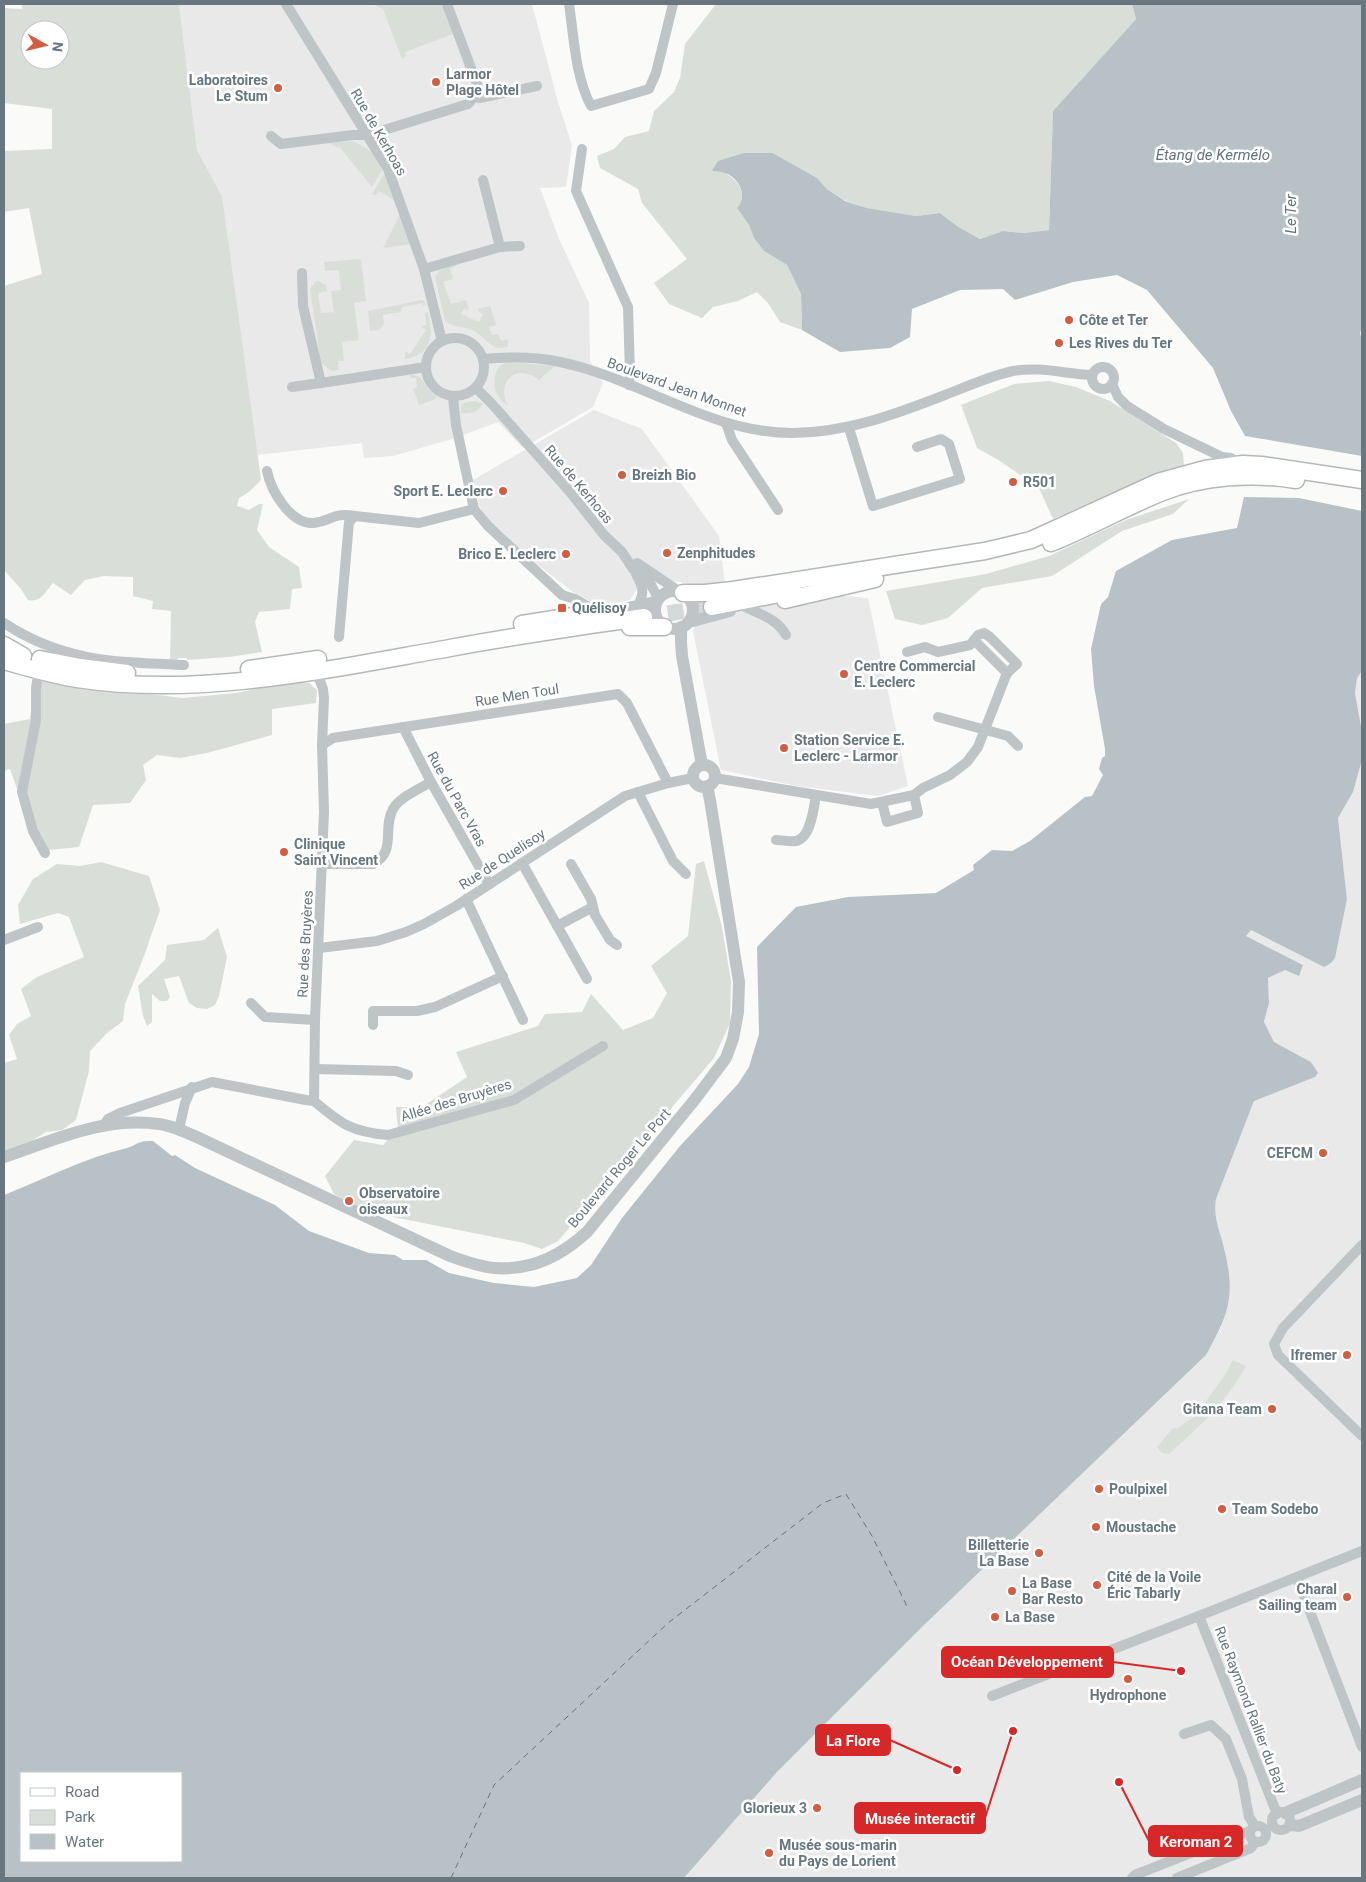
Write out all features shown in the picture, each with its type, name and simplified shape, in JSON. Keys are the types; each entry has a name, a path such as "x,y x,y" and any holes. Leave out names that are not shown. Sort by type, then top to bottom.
{"main road":[{"path":"680,592 705,593 987,561 1034,550 1072,535 1164,492 1243,470 1290,468 1362,480"},
{"path":"1243,470 1362,490"},
{"path":"712,604 827,580 874,574"},
{"path":"746,607 874,574"},
{"path":"418,648 648,607"},
{"path":"4,662 77,679 126,684 236,682 306,672 598,612"},
{"path":"4,651 80,667 120,672 205,673 418,648 635,626 664,627"},
{"path":"4,645 23,656"}],"street":[{"name":"Rue de Kerhoas","path":"286,4 388,169 424,269 442,341"},
{"path":"271,136 280,144 353,135 368,135 468,104 475,96 478,84 447,4"},
{"path":"570,4 579,70 585,95 591,106 649,89 656,73 673,4"},
{"path":"475,96 480,98 537,86"},
{"path":"582,149 576,191 628,307 629,385"},
{"path":"483,180 500,247"},
{"path":"424,269 500,247 520,246"},
{"path":"302,273 303,306 322,382"},
{"path":"452,338 462,339 471,343 483,359 484,374 476,388 461,396 445,395 432,385 428,378 426,366 430,353 442,341 452,338"},
{"name":"Boulevard Jean Monnet","path":"483,359 526,358 554,361 583,368 726,423 791,434 849,428 880,419 994,376 1014,371 1030,369 1092,375"},
{"path":"292,387 426,366"},
{"path":"1112,384 1107,389 1100,389 1094,385 1092,375 1097,368 1106,368 1113,374 1112,384 1118,397 1127,406 1164,428 1222,457 1231,458 1243,470"},
{"name":"Rue de Kerhoas","path":"476,388 570,492 604,535 622,552 658,579 680,592"},
{"path":"453,397 456,425 474,509 488,526 562,595 575,599 598,612 648,607 654,610 656,618 664,627 672,629 746,607 776,622 786,635"},
{"path":"726,423 732,440 778,510"},
{"path":"849,428 873,506 960,479 949,444 941,439 917,447"},
{"path":"268,472 272,487 283,505 293,515 305,522 315,523 339,514 419,524 474,509"},
{"path":"339,638 349,522 355,516"},
{"name":"Rue de Kerhoas","path":"622,552 633,568 650,583 648,607"},
{"path":"633,568 642,584 648,607"},
{"path":"648,607 668,591 680,592 688,597 693,606 693,613 685,625 681,642 702,765"},
{"path":"4,623 24,637 49,648 78,655 112,662 184,665"},
{"path":"711,782 713,769 707,765 702,765 695,770 693,778 699,786 711,782 871,804 914,795 923,788 961,768 978,747 1007,673 974,640 970,645 938,652 926,647 907,652"},
{"path":"40,670 36,688 36,720 22,792 34,831 45,853"},
{"name":"Rue des Bruyères","path":"306,672 316,674 323,690 324,812 315,1020 314,1101"},
{"name":"Rue Men Toul","path":"322,745 333,738 618,694 627,703 668,783"},
{"path":"938,717 1008,736 1018,746"},
{"name":"Rue du Parc Vras","path":"403,727 431,782 489,884"},
{"name":"Rue de Quelisoy","path":"319,948 377,941 424,924 625,796 668,783 693,778"},
{"path":"322,864 373,864 380,861 385,857 389,818 394,808 405,798 431,782"},
{"name":"Boulevard Roger Le Port","path":"4,1158 79,1131 104,1125 136,1122 160,1124 179,1129 450,1256 477,1265 494,1268 515,1268 554,1257 571,1247 587,1232 696,1098 726,1058 733,1039 738,1012 739,982 710,800 711,782"},
{"path":"638,792 673,861 686,874"},
{"path":"776,840 797,841 803,838 809,829 816,795"},
{"path":"882,802 887,822 918,814 914,795"},
{"path":"522,862 587,979"},
{"path":"571,864 591,899 595,915 610,940 617,945"},
{"path":"466,899 523,1020"},
{"path":"557,926 593,907"},
{"path":"4,940 38,927"},
{"path":"373,1025 373,1011 417,1012 435,1008 503,976"},
{"path":"251,1003 265,1017 315,1020"},
{"name":"Allée des Bruyères","path":"314,1101 337,1120 354,1129 388,1135 514,1100 603,1046"},
{"path":"315,1069 396,1071 408,1075"},
{"path":"104,1125 108,1119 120,1113 192,1087 212,1082 314,1101"},
{"path":"179,1129 185,1103 192,1087"},
{"path":"1362,1245 1283,1328 1274,1344 1278,1355 1362,1436"},
{"path":"992,1696 1362,1551"},
{"path":"1297,1578 1362,1747"},
{"name":"Rue Raymond Rallier du Baty","path":"1199,1616 1280,1820"},
{"path":"1184,1734 1211,1725 1226,1739 1242,1778 1248,1817 1263,1841 1280,1820"},
{"path":"1132,1878 1242,1833 1255,1831 1362,1780 1362,1791"},
{"path":"1280,1820 1299,1826 1362,1800"},
{"path":"1177,1878 1250,1848 1255,1831"}],"shaded area":[{"path":"179,4 532,4 558,102 572,145 566,187 540,188 559,239 589,303 590,361 603,383 593,407 523,448 498,422 452,439 393,456 364,458 362,443 257,455 227,251 222,196 197,150"},
{"path":"594,410 642,429 719,536 725,585 868,598 908,786 878,796 797,786 721,770 693,631 699,617 699,607 698,593 692,584 673,581 638,587 630,600 599,606 573,592 519,550 492,526 479,505 473,480"},
{"path":"1362,671 1362,732 1355,693 1357,678"},
{"path":"1362,760 1362,1878 684,1878 777,1772 922,1627 1206,1355 1221,1328 1226,1255 1214,1211 1216,1199 1254,1101 1315,1077 1311,1062 1274,1042 1264,1022 1269,1003 1268,978 1285,970 1303,965 1246,936 1251,930 1324,967 1347,899 1338,818 1353,792"}],"green space":[{"path":"22,4 179,4 197,150 222,196 261,480 249,492 239,498 237,506 249,510 259,504 263,504 257,530 269,547 299,567 302,588 292,589 290,609 259,612 255,622 262,652 187,660 187,658 178,658 177,662 170,662 171,611 152,609 153,601 133,596 133,577 104,576 85,580 71,595 53,583 40,598 28,600 4,570 4,286 42,274 29,208 4,212 4,151 52,149 52,109 4,103 4,8 22,9"},
{"path":"372,4 443,4 453,34 405,52 406,57 402,59 383,9"},
{"path":"716,4 1132,4 1136,19 1053,111 1049,230 1024,233 1003,231 980,239 957,226 940,213 916,216 867,208 844,200 827,189 817,178 773,153 741,154 726,173 735,180 741,189 742,198 737,208 749,225 754,238 764,251 787,265 801,294 802,330 780,322 768,303 757,292 738,301 713,307 702,318 669,304 654,283 687,259 642,203 638,189 600,168 597,156 614,149 625,137 649,131 654,111 674,92 680,78 685,44"},
{"path":"353,141 372,152 382,170 372,187 339,146 338,148 329,143"},
{"path":"384,174 395,201 379,191 376,195 372,194"},
{"path":"400,214 411,244 383,248"},
{"path":"361,259 366,301 354,303 359,340 342,342 344,361 338,361 339,370 332,371 321,363 310,289 318,281 326,285 327,291 318,293 321,313 334,312 331,291 341,290 339,270 325,271 324,262"},
{"path":"455,265 450,269 453,279 443,282 451,304 466,300 469,310 464,309 461,314 479,322 483,314 478,309 490,306 496,325 489,327 492,335 498,334 501,341 508,339 508,346 498,348 474,331 445,321 435,277 440,270"},
{"path":"422,300 426,305 423,306 423,303 402,307 401,312 383,315 384,324 379,330 370,331 368,311"},
{"path":"428,312 429,343 421,353 405,359 405,351 410,354 426,330 421,326 426,325 425,313"},
{"path":"507,362 555,366 539,380 523,373 510,377 504,389 508,406 496,393 494,382 496,372 502,364"},
{"path":"410,374 420,377 428,389 438,398 419,405 413,388 417,388 416,378 411,378"},
{"path":"1049,381 1076,387 1110,401 1176,443 1183,453 1184,467 1127,487 1053,519 1039,488 1000,461 977,448 961,405 1014,384"},
{"path":"475,401 483,404 479,409 474,412 461,413 461,406 464,403"},
{"path":"1189,499 1173,514 1122,531 1052,576 982,588 948,618 922,625 895,619 886,591 986,574 1049,556 1126,520"},
{"path":"43,681 182,698 236,693 290,682 309,683 317,690 316,703 272,709 272,735 207,753 180,758 157,755 143,765 146,780 130,803 93,805 79,847 39,851 10,769 4,771 4,724 30,719 33,697"},
{"path":"704,861 722,927 731,981 730,1023 714,1058 558,1241 542,1249 524,1243 368,1212 334,1194 325,1176 354,1140 383,1145 398,1129 396,1107 422,1107 467,1077 456,1052 538,1026 545,1014 582,1012 591,994 623,1030 653,1018 667,993 651,966 688,936 696,864"},
{"path":"101,862 149,876 160,910 125,1004 123,1021 107,1033 90,1051 89,1071 76,1120 62,1130 46,1132 4,1156 4,1063 17,1059 9,1035 17,1024 31,1016 21,989 37,977 84,957 69,917 58,913 20,924 18,905 33,879 57,864 80,866"},
{"path":"218,928 227,957 219,996 215,1005 207,1009 197,1008 189,1003 179,976 164,979 170,997 167,1001 160,1001 152,994 152,1022 147,1026 143,1016 138,986 165,960 167,945 204,940"},
{"path":"1233,1360 1246,1366 1221,1403 1169,1454 1162,1453 1157,1447 1173,1428 1177,1429 1196,1415 1225,1375"}],"water":[{"name":"Étang de Kermélo","path":"1132,4 1362,4 1362,328 1360,333 1362,340 1362,456 1245,436 1231,411 1213,368 1147,290 1117,275 1073,282 1015,300 1003,289 960,290 912,309 910,337 890,348 840,352 802,330 801,294 787,265 764,251 754,238 749,225 737,208 742,199 742,194 739,185 733,177 728,174 712,171 718,161 744,153 773,153 817,178 827,189 845,201 867,208 916,216 940,213 957,226 980,239 1003,231 1024,233 1049,230 1053,111 1136,19"},
{"path":"1244,497 1299,498 1362,511 1362,671 1357,678 1355,693 1362,732 1362,760 1353,792 1338,818 1347,899 1335,958 1324,967 1251,930 1246,936 1303,965 1299,976 1285,970 1268,978 1269,1003 1264,1022 1274,1042 1311,1062 1318,1073 1315,1077 1254,1101 1216,1199 1216,1216 1227,1261 1230,1290 1221,1327 1206,1355 922,1627 777,1772 684,1878 4,1878 4,1195 95,1157 128,1148 140,1142 153,1141 172,1156 175,1155 195,1168 275,1205 309,1231 369,1253 395,1255 403,1260 426,1260 449,1273 494,1283 534,1287 577,1278 591,1265 622,1218 680,1146 738,1084 749,1067 759,1034 757,947 796,907 848,897 936,893 974,870 973,865 992,850 1012,851 1030,841 1085,797 1092,796 1103,775 1099,769 1102,758 1105,756 1094,686 1091,649 1101,604 1108,597 1116,571 1172,540 1237,528"}],"ferry route":[{"path":"451,1878 494,1785 668,1623 823,1503 846,1494 872,1536 906,1604 906,1610"}],"tunnel":[{"path":"644,617 712,607"}],"place":[{"name":"Larmor Plage Hôtel","path":"436,82"},
{"name":"Laboratoires Le Stum","path":"278,88"},
{"name":"Côte et Ter","path":"1069,320"},
{"name":"Les Rives du Ter","path":"1059,343"},
{"name":"Breizh Bio","path":"622,475"},
{"name":"R501","path":"1013,482"},
{"name":"Sport E. Leclerc","path":"503,491"},
{"name":"Zenphitudes","path":"667,553"},
{"name":"Brico E. Leclerc","path":"566,554"},
{"name":"Quélisoy","path":"562,608"},
{"name":"Centre Commercial E. Leclerc","path":"844,674"},
{"name":"Station Service E. Leclerc - Larmor","path":"784,748"},
{"name":"Clinique Saint Vincent","path":"284,852"},
{"name":"CEFCM","path":"1323,1153"},
{"name":"Observatoire oiseaux","path":"349,1201"},
{"name":"Ifremer","path":"1347,1355"},
{"name":"Gitana Team","path":"1272,1409"},
{"name":"Poulpixel","path":"1099,1489"},
{"name":"Team Sodebo","path":"1222,1509"},
{"name":"Moustache","path":"1096,1527"},
{"name":"Billetterie La Base","path":"1039,1553"},
{"name":"Cité de la Voile Éric Tabarly","path":"1097,1585"},
{"name":"La Base Bar Resto","path":"1012,1591"},
{"name":"Charal Sailing team","path":"1347,1597"},
{"name":"La Base","path":"995,1617"},
{"name":"Océan Développement","path":"1181,1671"},
{"name":"Hydrophone","path":"1128,1679"},
{"name":"Musée interactif","path":"1013,1731"},
{"name":"La Flore","path":"957,1770"},
{"name":"Keroman 2","path":"1119,1782"},
{"name":"Glorieux 3","path":"817,1808"},
{"name":"Musée sous-marin du Pays de Lorient","path":"769,1853"}],"water label":[{"name":"Le Ter","path":"1291,214"}]}
